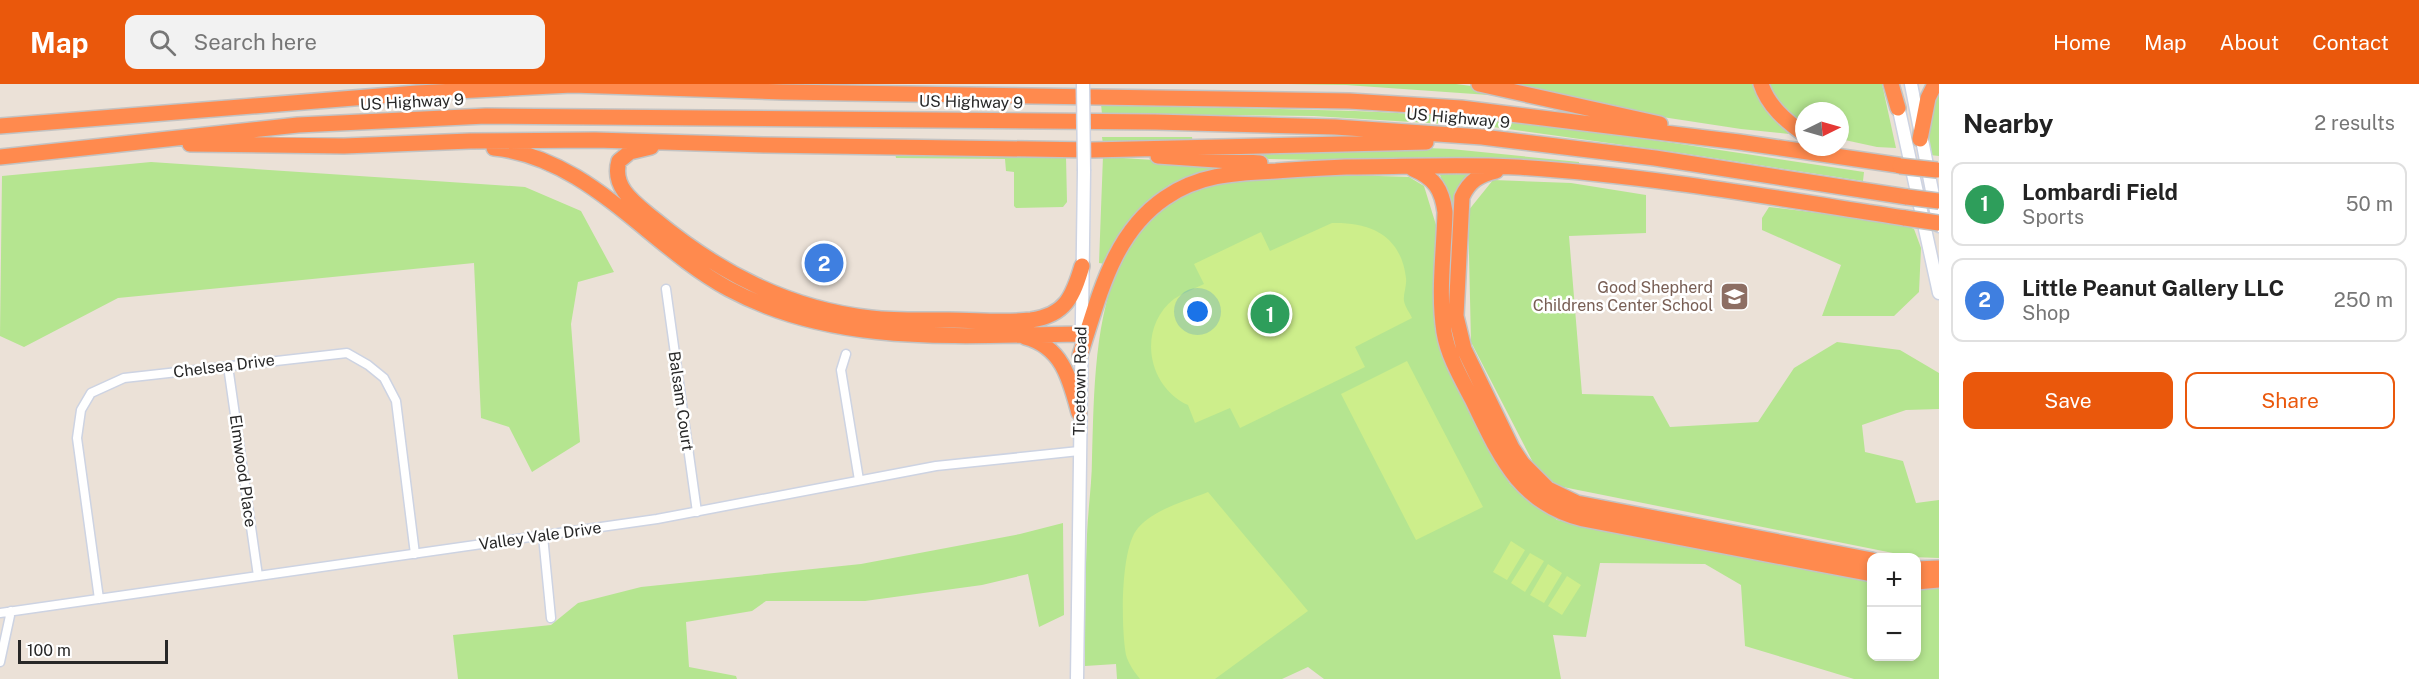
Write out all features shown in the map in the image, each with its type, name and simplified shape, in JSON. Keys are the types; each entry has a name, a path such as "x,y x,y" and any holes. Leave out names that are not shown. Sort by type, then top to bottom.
{"highway":[{"path":"572,85 583,84"},
{"path":"1479,84 1739,142"},
{"path":"1761,84 1765,95 1785,120 1795,127"},
{"path":"1893,84 1898,108"},
{"path":"1920,139 1928,98 1935,84"},
{"name":"US Highway 9","path":"0,126 417,93 572,85 783,92 1349,101 1461,108 1739,142 1900,166 1937,167"},
{"name":"US Highway 9","path":"0,157 103,144 298,125 509,116 1155,122 1335,127 1482,137 1655,158 1939,201"},
{"path":"401,145 470,141 572,140 765,146 1091,150 1430,142 1482,137"},
{"path":"691,142 642,148 623,156 617,168 621,187 635,203 704,257 759,288 806,305 845,314 885,319 1031,320 1051,316 1065,304 1076,286 1082,266"},
{"path":"103,144 401,145 501,149 547,162 572,174 595,188 707,276 745,297 800,318 841,328 891,333 1081,334"},
{"path":"1091,150 1320,168"},
{"path":"1849,154 1858,158"},
{"path":"1408,167 1429,177 1437,185 1442,195 1445,213 1442,316 1450,354 1501,458 1528,491 1554,509 1582,519 1867,573"},
{"path":"1513,167 1481,175 1470,183 1462,197 1456,316 1461,342 1470,365 1512,448 1532,475 1560,496 1588,506 1867,559"},
{"path":"1080,355 1115,255 1139,219 1173,192 1216,175 1320,168 1513,167 1671,182 1939,225"},
{"path":"1017,335 1039,342 1059,358 1069,378 1079,413"},
{"path":"1921,568 1939,568"},
{"path":"1921,582 1939,580"}],"street":[{"name":"Ticetown Road","path":"1077,679 1084,171 1083,84"},
{"path":"1911,84 1920,139 1939,225"},
{"path":"1898,108 1939,293"},
{"name":"Balsam Court","path":"666,290 697,512"},
{"name":"Chelsea Drive","path":"99,599 77,438 81,410 91,393 124,378 347,353 368,365 384,378 396,401 415,554"},
{"path":"846,354 841,370 859,480"},
{"name":"Elmwood Place","path":"228,366 258,576"},
{"name":"Valley Vale Drive","path":"0,613 697,512 936,466 1079,451"},
{"path":"543,536 551,618"},
{"path":"0,662 11,611"}],"green space":[{"path":"1288,84 1456,84 1479,87 1503,96 1346,85"},
{"path":"1517,84 1754,84 1769,113 1789,134 1636,113"},
{"path":"1767,84 1882,84 1896,148 1877,147 1849,141 1849,102 1795,102 1795,117 1777,102"},
{"path":"1939,86 1939,156 1930,155 1929,137 1932,112"},
{"path":"1101,104 1348,111 1496,120 1634,137 1864,172 1863,181 1493,127 1314,116 1102,114"},
{"path":"1102,137 1192,137 1193,143 1103,144"},
{"path":"1377,146 1451,149 1579,162 1579,166 1269,159 1237,153"},
{"path":"895,153 1066,156 1067,202 1063,207 1016,208 1014,206 1014,172 1006,171 1005,159 896,158"},
{"path":"1103,156 1259,167 1219,169 1169,185 1141,208 1117,237 1105,264 1099,263"},
{"path":"151,162 525,187 581,211 614,272 578,282 571,324 580,442 532,472 509,427 481,418 474,263 118,298 24,347 0,336 2,176"},
{"path":"1471,172 1454,219 1451,219 1450,201 1440,175 1441,173"},
{"path":"1285,175 1409,177 1424,186 1436,225 1433,301 1438,341 1448,367 1510,484 1557,520 1867,580 1867,661 1921,661 1921,590 1939,588 1939,679 1854,679 1745,646 1741,585 1705,564 1600,563 1586,637 1553,635 1561,679 1324,679 1308,667 1282,679 1117,679 1116,664 1085,666 1085,584 1095,387 1104,312 1114,277 1130,245 1151,217 1180,195 1219,181"},
{"path":"1493,180 1571,183 1646,195 1646,233 1569,236 1582,394 1653,396 1670,427 1758,422 1794,368 1837,342 1900,350 1939,373 1939,409 1906,410 1862,425 1865,452 1903,461 1916,503 1939,500 1939,558 1921,557 1921,553 1893,553 1558,486 1539,474 1471,342 1468,211"},
{"path":"1769,207 1900,223 1914,229 1921,248 1919,292 1894,316 1822,316 1841,265 1762,230 1762,218"},
{"path":"1332,223 1359,225 1381,234 1390,241 1398,251 1403,263 1406,281 1404,301 1412,318 1355,347 1365,367 1240,428 1230,408 1195,423 1188,405 1174,396 1163,384 1156,371 1151,340 1162,311 1174,299 1204,284 1194,264 1261,232 1270,251"},
{"path":"1407,361 1483,507 1416,540 1341,394"},
{"path":"1208,492 1308,611 1215,679 1140,679 1127,658 1123,627 1123,589 1132,538 1138,528 1153,515"},
{"path":"1063,523 1064,615 1039,627 1028,574 982,585 865,601 766,601 752,611 686,622 689,667 736,676 737,679 458,679 453,635 551,625 578,603 641,587 861,564 1020,534"},
{"path":"1511,541 1525,550 1507,580 1493,572"},
{"path":"1530,553 1544,561 1525,592 1511,583"},
{"path":"1548,564 1562,573 1544,603 1530,595"},
{"path":"1567,576 1581,585 1562,615 1548,606"}],"place":[{"name":"Little Peanut Gallery LLC","path":"824,263"},
{"name":"Good Shepherd Childrens Center School","path":"1734,296"},
{"name":"Lombardi Field","path":"1270,314"}]}
